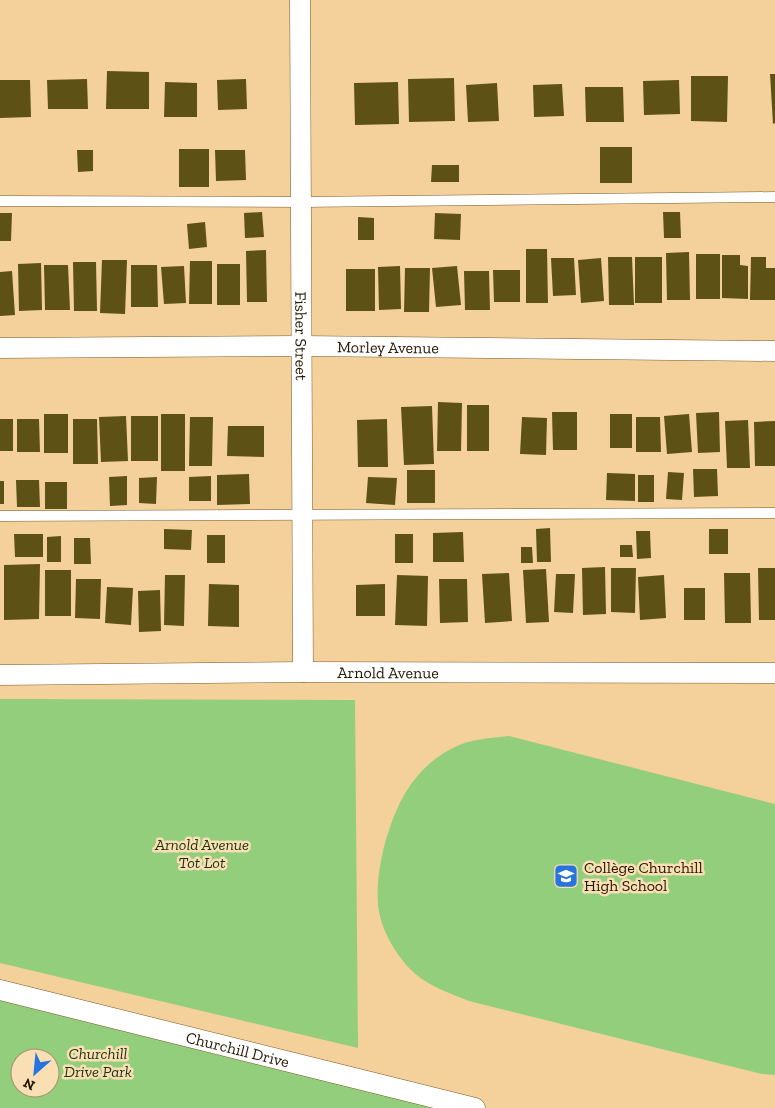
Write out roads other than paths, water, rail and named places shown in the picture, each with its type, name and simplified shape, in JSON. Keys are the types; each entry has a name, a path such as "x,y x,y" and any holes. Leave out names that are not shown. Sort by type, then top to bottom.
{"street":[{"name":"Fisher Street","path":"300,0 304,672"},
{"name":"Morley Avenue","path":"0,348 302,346 775,351"},
{"name":"Arnold Avenue","path":"0,675 304,672 775,673"},
{"name":"Churchill Drive","path":"0,990 475,1108"}],"lane":[{"path":"0,201 301,202 775,197"},
{"path":"0,516 775,514"}],"place":[{"name":"Collège Churchill High School","path":"566,876"}],"park label":[{"name":"Arnold Avenue Tot Lot","path":"202,853"},
{"name":"Churchill Drive Park","path":"98,1062"}]}
